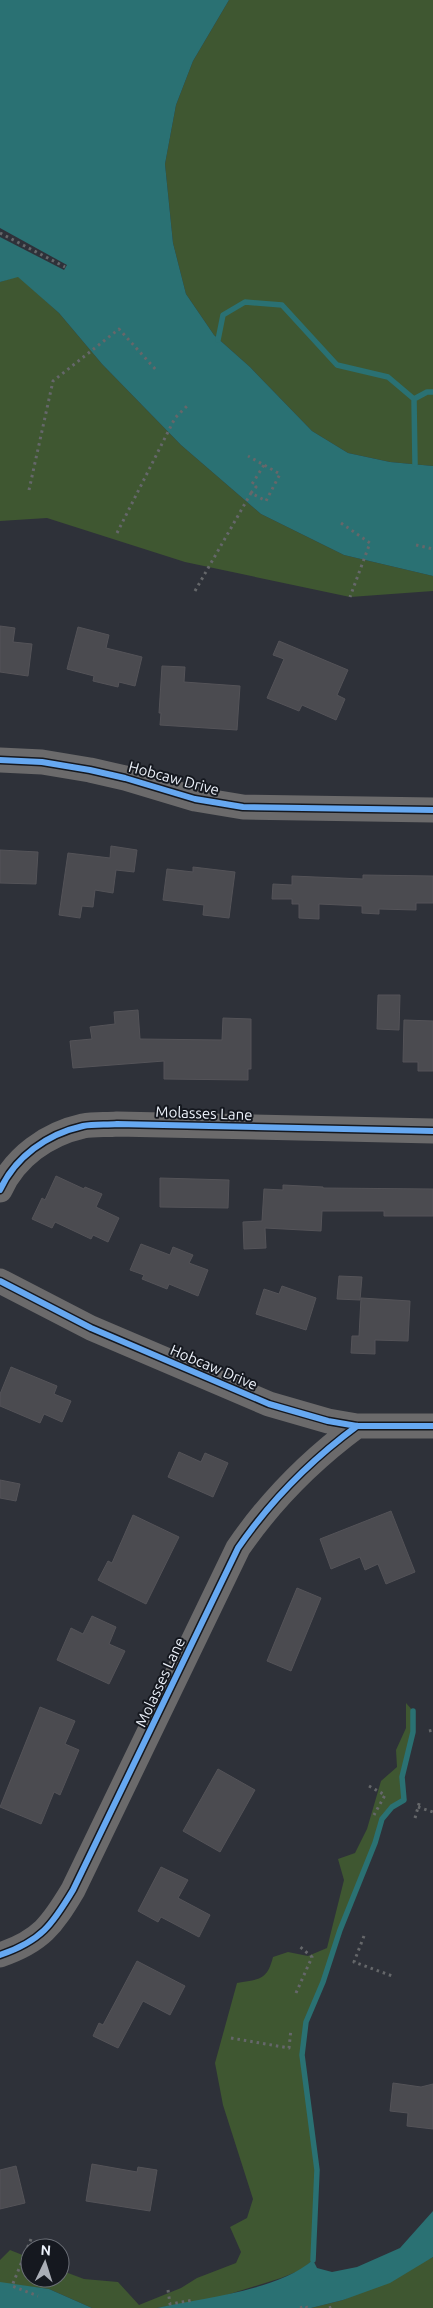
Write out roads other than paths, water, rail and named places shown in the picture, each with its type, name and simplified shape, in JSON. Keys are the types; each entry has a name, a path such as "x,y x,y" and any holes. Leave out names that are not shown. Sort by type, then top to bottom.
{"street":[{"name":"Hobcaw Drive","path":"0,760 42,762 90,770 125,778 195,799 243,807 433,810"},
{"name":"Molasses Lane","path":"0,1190 17,1162 34,1147 68,1130 84,1126 146,1124 433,1131"},
{"name":"Hobcaw Drive","path":"0,1281 14,1290 91,1328 260,1400 328,1421 358,1426 433,1426"},
{"name":"Molasses Lane","path":"0,1954 16,1949 38,1936 54,1922 73,1890 238,1548 260,1516 293,1481 325,1450 358,1426"}],"water":[{"path":"0,0 229,0 193,61 176,105 165,164 173,243 186,294 214,335 250,367 312,431 348,453 390,462 433,466 433,576 344,555 261,514 181,445 102,364 59,313 18,277 0,282"},
{"path":"433,2211 433,2257 390,2283 343,2300 311,2308 157,2308 217,2297 260,2286 298,2271 313,2260 317,2268 332,2272 357,2267 400,2248"},
{"path":"0,2282 20,2285 20,2288 49,2289 92,2308 0,2308"}],"waterway":[{"path":"218,340 223,315 245,302 282,305 337,365 388,377 414,399"},
{"path":"415,464 414,399 427,392 433,392"},
{"path":"313,2260 317,2170 302,2055 306,2022 323,1982 340,1930 375,1843 382,1819 392,1807 404,1800 402,1777 413,1732 413,1711"}]}
